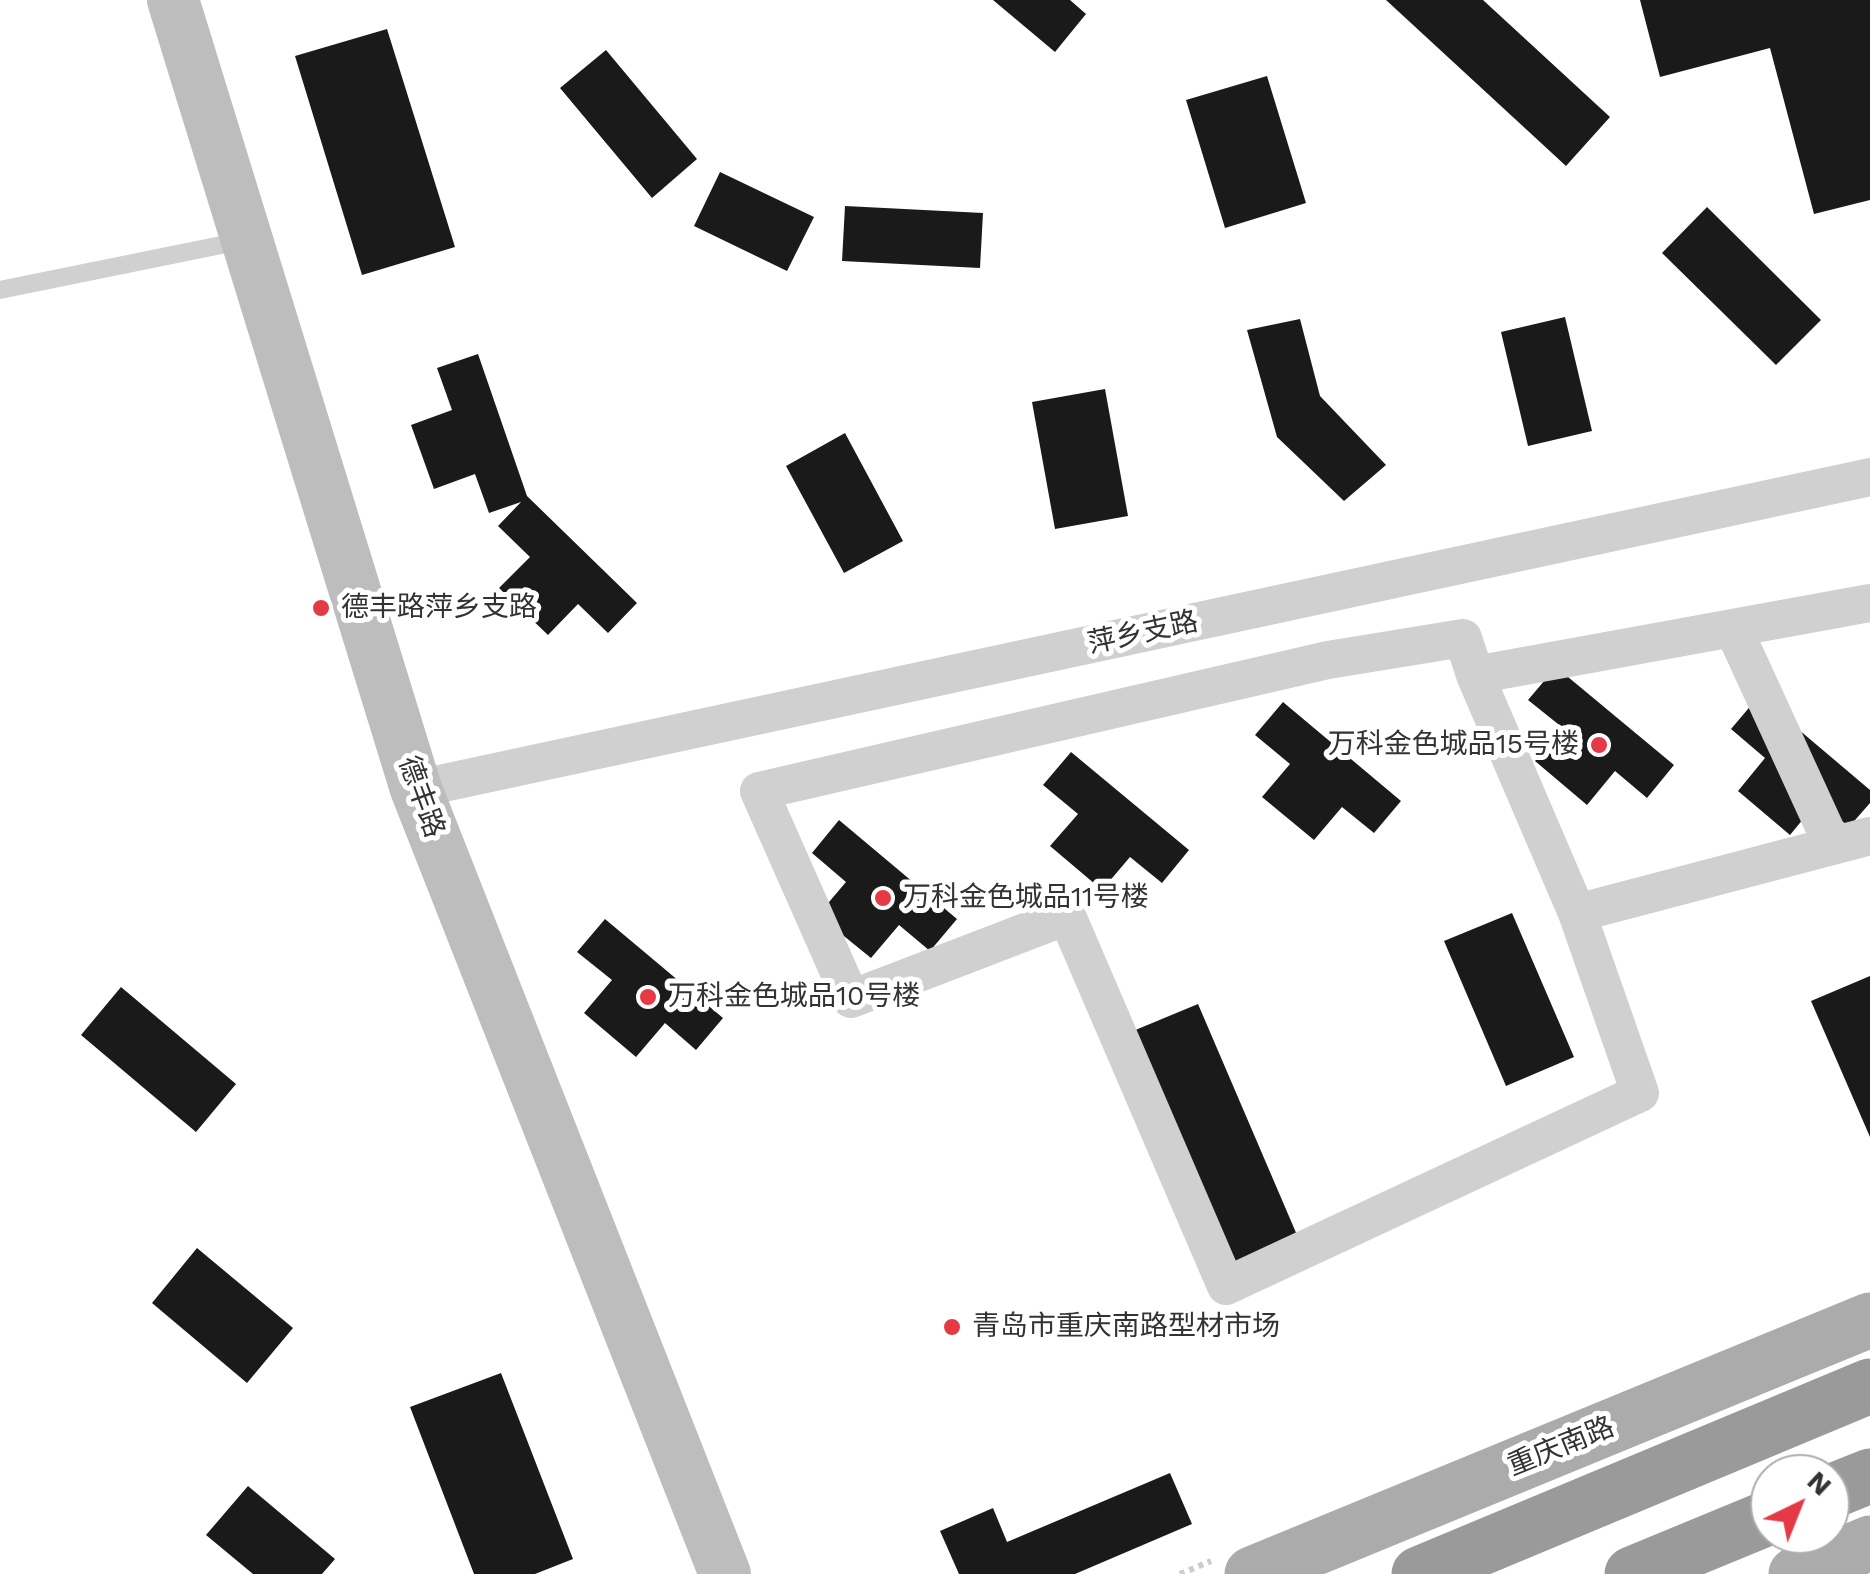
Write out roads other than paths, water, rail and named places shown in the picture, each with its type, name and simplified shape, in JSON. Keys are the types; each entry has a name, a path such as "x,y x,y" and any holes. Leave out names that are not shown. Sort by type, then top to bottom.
{"highway":[{"path":"1419,1574 1870,1386"},
{"path":"1632,1574 1750,1525"}],"main road":[{"name":"重庆南路","path":"1252,1574 1870,1320"},
{"path":"1796,1574 1870,1543"}],"street":[{"name":"德丰路","path":"173,0 416,790 725,1574"},
{"name":"萍乡支路","path":"416,790 1870,477"},
{"path":"1302,599 1328,660"},
{"path":"1476,674 1870,603"},
{"path":"1262,608 1285,670"},
{"path":"1733,628 1833,846"},
{"path":"1463,638 1577,913 1640,1092 1226,1286 1066,916 851,1000 759,791 1328,660 1463,638"},
{"path":"1577,913 1870,836"}],"lane":[{"path":"0,290 246,240"}],"place":[{"name":"德丰路萍乡支路","path":"321,608"},
{"name":"万科金色城品15号楼","path":"1599,745"},
{"name":"万科金色城品11号楼","path":"883,898"},
{"name":"万科金色城品10号楼","path":"648,997"},
{"name":"青岛市重庆南路型材市场","path":"952,1327"}]}
